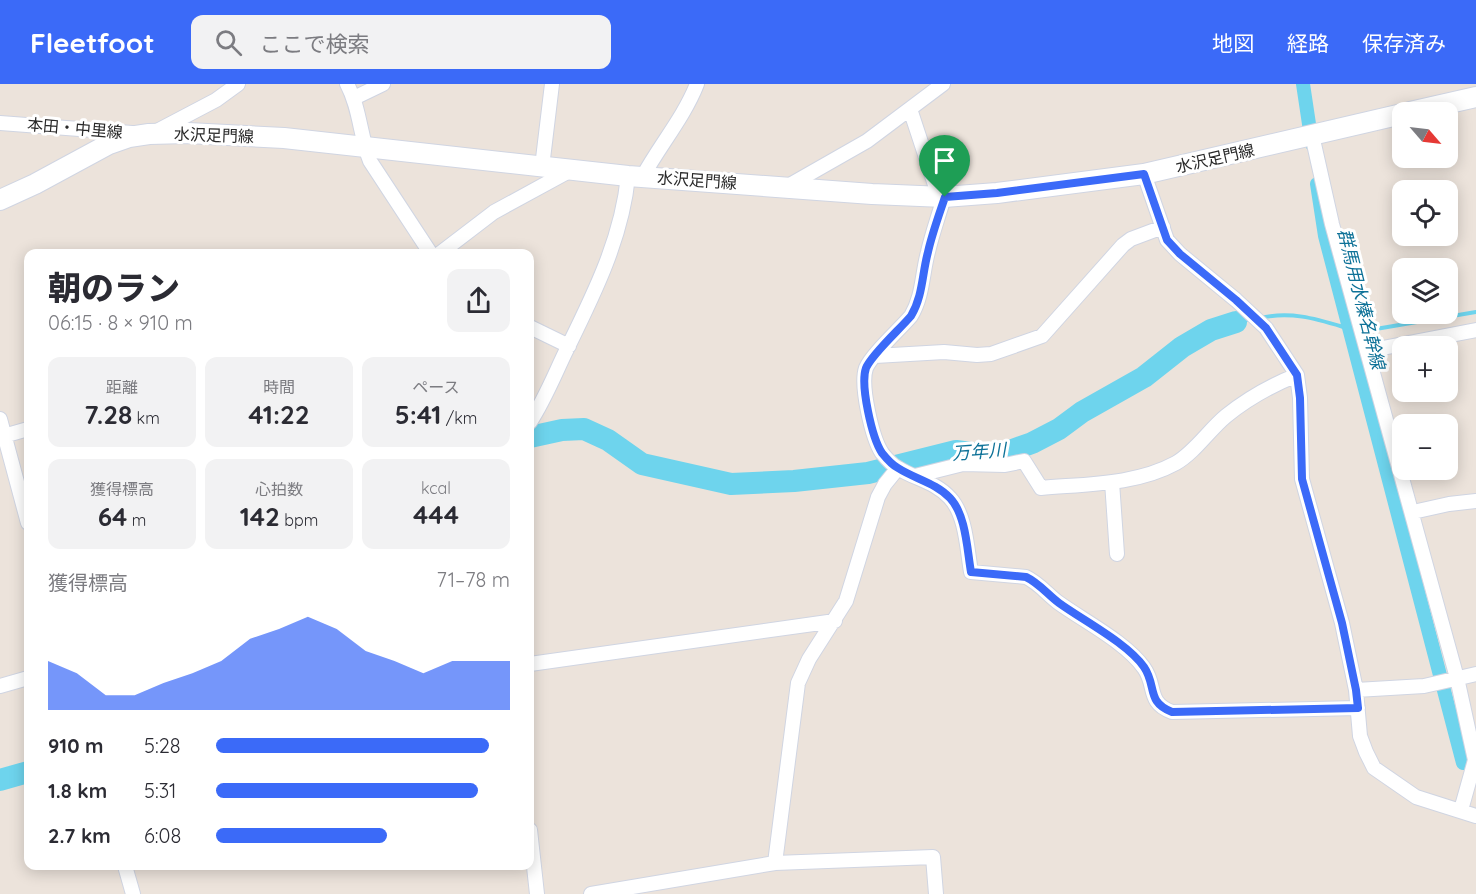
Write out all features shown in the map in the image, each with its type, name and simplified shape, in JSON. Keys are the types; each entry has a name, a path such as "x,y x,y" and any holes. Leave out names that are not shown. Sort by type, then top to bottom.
{"main road":[{"path":"1454,102 1476,97"},
{"name":"水沢足門線","path":"0,200 109,144 129,137 149,134 188,133 274,137 636,176 942,197 997,193 1144,174 1392,116"}],"street":[{"path":"149,134 183,119 238,84"},
{"path":"347,84 354,98 364,145 370,160 428,249"},
{"path":"354,98 383,84"},
{"path":"542,167 552,84"},
{"path":"534,414 602,279 619,227 627,193 636,176 658,148 692,96 697,84"},
{"path":"788,186 867,141 943,84"},
{"path":"910,109 942,197 927,253 917,307 867,367 864,378 867,402 876,441 882,453 898,468 951,498 958,510 963,527 971,572 1026,577 1034,580 1056,601 1133,655 1145,669 1160,707 1172,712 1358,708"},
{"name":"本田・中里線","path":"0,123 149,134"},
{"path":"1312,135 1332,223 1413,513 1475,760 1461,810"},
{"path":"446,249 494,212 571,170"},
{"path":"1144,174 1167,240 1262,325 1297,375 1300,398 1302,479 1339,611 1356,690 1360,736 1365,752 1374,768 1416,797 1476,816"},
{"path":"875,356 944,352 991,354 1042,336 1123,245 1162,228"},
{"path":"534,329 568,346"},
{"path":"1366,345 1476,330"},
{"path":"915,476 963,464 1005,465 1024,461 1041,488 1112,482 1152,472 1177,463 1225,417 1280,381 1297,375"},
{"path":"0,419 2,437 24,510"},
{"path":"2,437 24,430"},
{"path":"776,862 798,683 809,658 846,601 878,497 898,468"},
{"path":"1112,482 1117,554"},
{"path":"1413,513 1449,504 1476,501"},
{"path":"534,663 835,621"},
{"path":"1356,690 1424,686 1476,674"},
{"path":"0,686 24,679"},
{"path":"591,894 776,862 933,857 936,894"},
{"path":"534,867 537,894"},
{"path":"126,870 133,894"}],"waterway":[{"name":"群馬用水榛名幹線","path":"1303,84 1312,144"},
{"name":"群馬用水榛名幹線","path":"1317,184 1325,236 1463,763"},
{"name":"万年川","path":"1364,331 1476,312"},
{"name":"万年川","path":"1259,318 1297,316 1357,331"},
{"name":"万年川","path":"1236,322 1252,319"},
{"name":"万年川","path":"534,436 562,430 584,429 608,440 642,464 731,484 794,481 868,473 956,451 978,454 1004,453 1032,443 1059,429 1082,412 1144,377 1182,347 1211,330 1236,322"},
{"name":"万年川","path":"0,780 24,773"}],"route":[{"path":"1144,174 1167,240 1180,254 1266,328 1297,375 1300,398 1302,479 1342,623 1358,708 1172,712 1160,707 1145,669 1133,655 1056,601 1034,580 1026,577 971,572 963,527 958,510 951,498 937,487 898,468 882,453 876,441 864,378 867,367 875,356 917,307 927,253 945,197 997,193 1144,174"}]}
